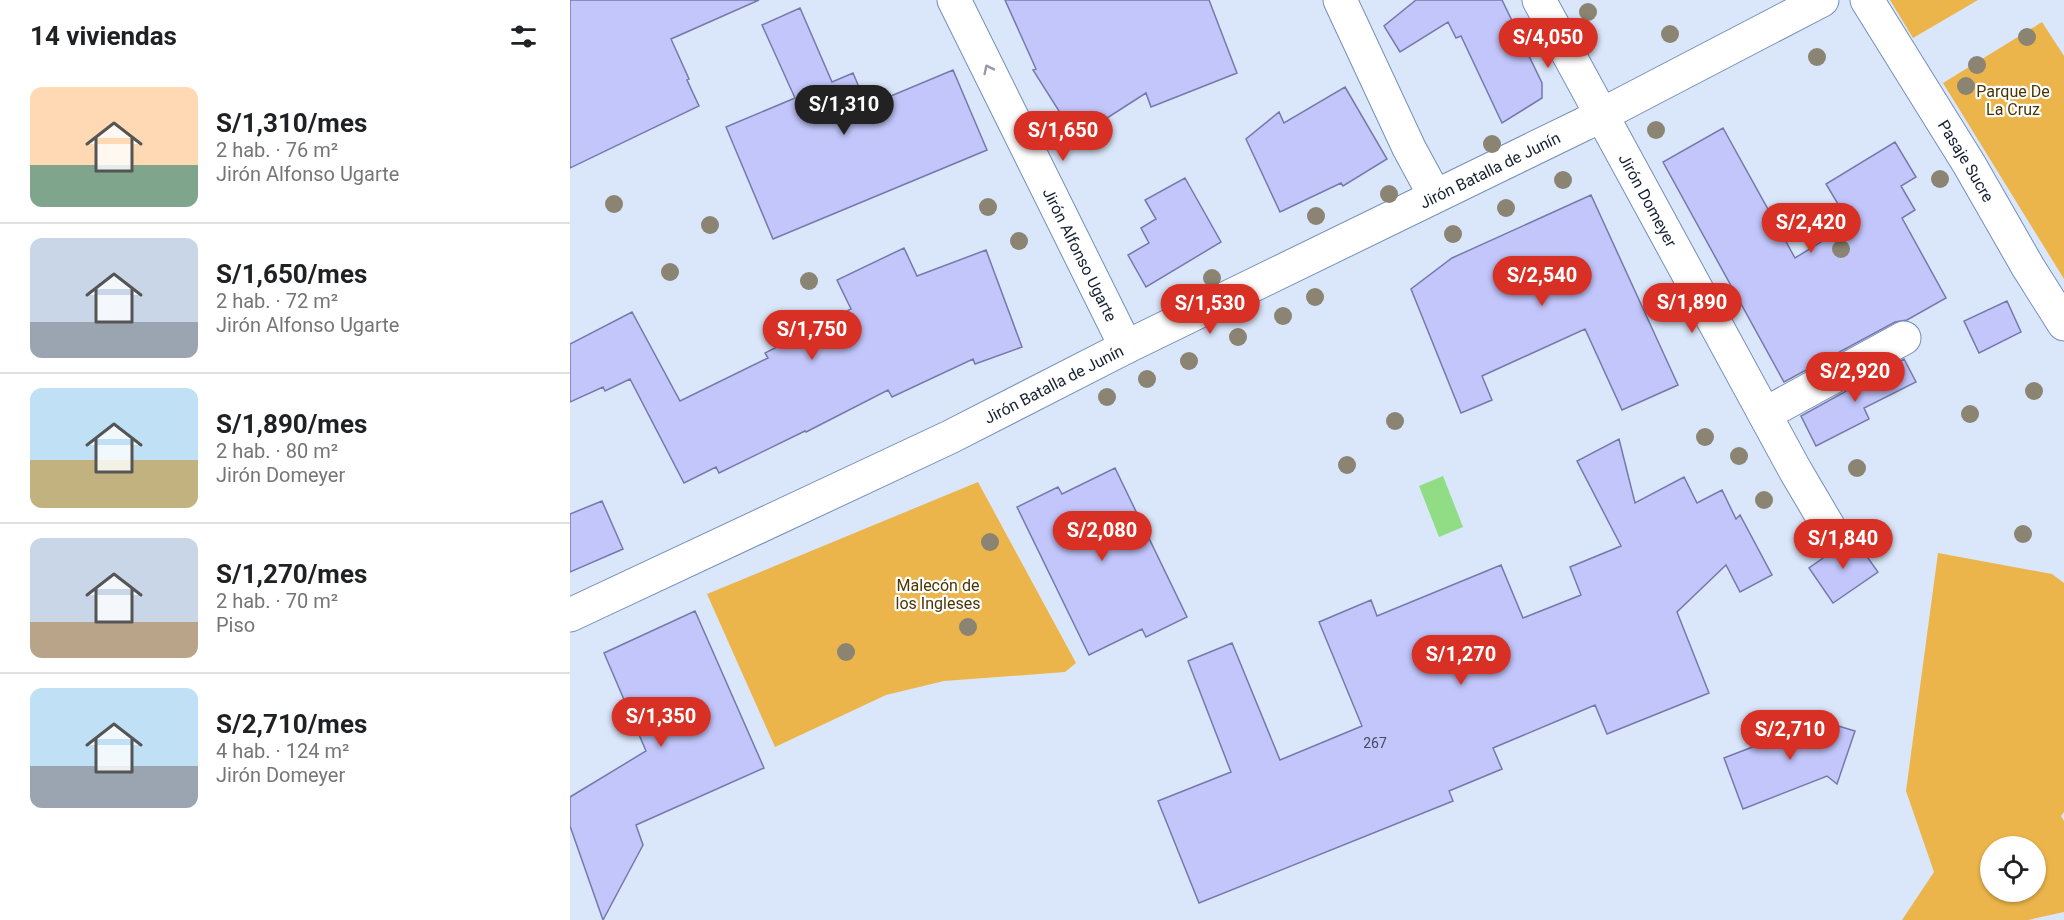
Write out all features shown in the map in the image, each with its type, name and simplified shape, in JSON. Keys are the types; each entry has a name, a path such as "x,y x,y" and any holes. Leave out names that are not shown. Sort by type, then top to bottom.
{"street":[{"name":"Jirón Alfonso Ugarte","path":"954,0 1126,347"},
{"path":"1340,0 1409,148 1435,196"},
{"name":"Jirón Domeyer","path":"1539,0 1828,526"},
{"name":"Jirón Batalla de Junín","path":"570,615 950,437 1126,347 1602,115 1822,0"},
{"name":"Pasaje Sucre","path":"1867,0 1969,164 2028,267 2064,324"},
{"path":"1765,414 1904,338"}],"green space":[{"path":"1890,0 1978,0 1913,38"},
{"name":"Parque De La Cruz","path":"2042,22 2064,56 2064,279 1943,83"},
{"name":"Malecón de los Ingleses","path":"978,482 1076,663 1065,672 944,681 886,695 775,747 707,594"},
{"path":"1938,553 2052,574 2064,583 2064,812 2061,816 2064,821 2064,912 2028,920 1902,920 1934,872 1906,791"}],"shaded area":[{"path":"1443,476 1463,527 1439,537 1419,486"}],"building":[{"path":"570,0 759,0 671,39 699,106 570,168"},
{"path":"1005,0 1209,0 1237,73 1151,107 1146,93 1076,138 1033,70 1036,69"},
{"path":"1416,0 1502,0 1542,83 1542,98 1502,123 1461,36 1456,38 1448,22 1400,52 1384,26"},
{"path":"800,8 832,82 853,73 867,106 953,70 987,150 773,239 726,127 795,98 762,25"},
{"path":"1345,87 1387,159 1343,186 1341,183 1280,212 1246,139 1279,112 1284,123"},
{"path":"1723,128 1795,258 1850,224 1826,184 1895,142 1916,177 1901,186 1915,210 1902,218 1946,298 1907,320 1895,322 1784,382 1663,162"},
{"path":"1185,178 1221,242 1146,287 1128,255 1149,243 1141,228 1156,219 1145,200"},
{"path":"1591,195 1678,385 1622,410 1585,329 1482,376 1492,400 1461,413 1411,289 1452,258"},
{"path":"904,248 917,276 986,250 1022,347 975,364 973,359 892,397 888,390 719,473 716,467 684,483 630,379 605,391 603,387 570,402 570,344 632,312 680,401 768,358 765,353 851,309 837,280"},
{"path":"2007,301 2021,332 1979,353 1964,321"},
{"path":"1904,359 1916,382 1864,408 1869,419 1816,446 1801,416"},
{"path":"1619,439 1635,503 1684,477 1697,503 1722,490 1736,519 1740,515 1772,575 1740,592 1726,565 1677,612 1709,693 1607,734 1595,705 1493,748 1502,769 1449,791 1453,801 1199,903 1158,801 1231,772 1188,661 1232,643 1280,760 1362,726 1319,622 1371,600 1377,616 1501,565 1523,618 1581,595 1570,567 1621,546 1577,461"},
{"path":"1115,468 1187,617 1146,637 1142,629 1089,655 1017,507 1058,487 1062,494"},
{"path":"602,501 623,549 570,572 570,514"},
{"path":"1853,537 1878,572 1833,603 1809,568"},
{"path":"695,611 764,768 636,825 643,845 603,920 570,826 570,797 646,751 604,653"},
{"path":"1795,713 1855,731 1837,784 1827,776 1743,809 1724,758 1794,731"}]}
